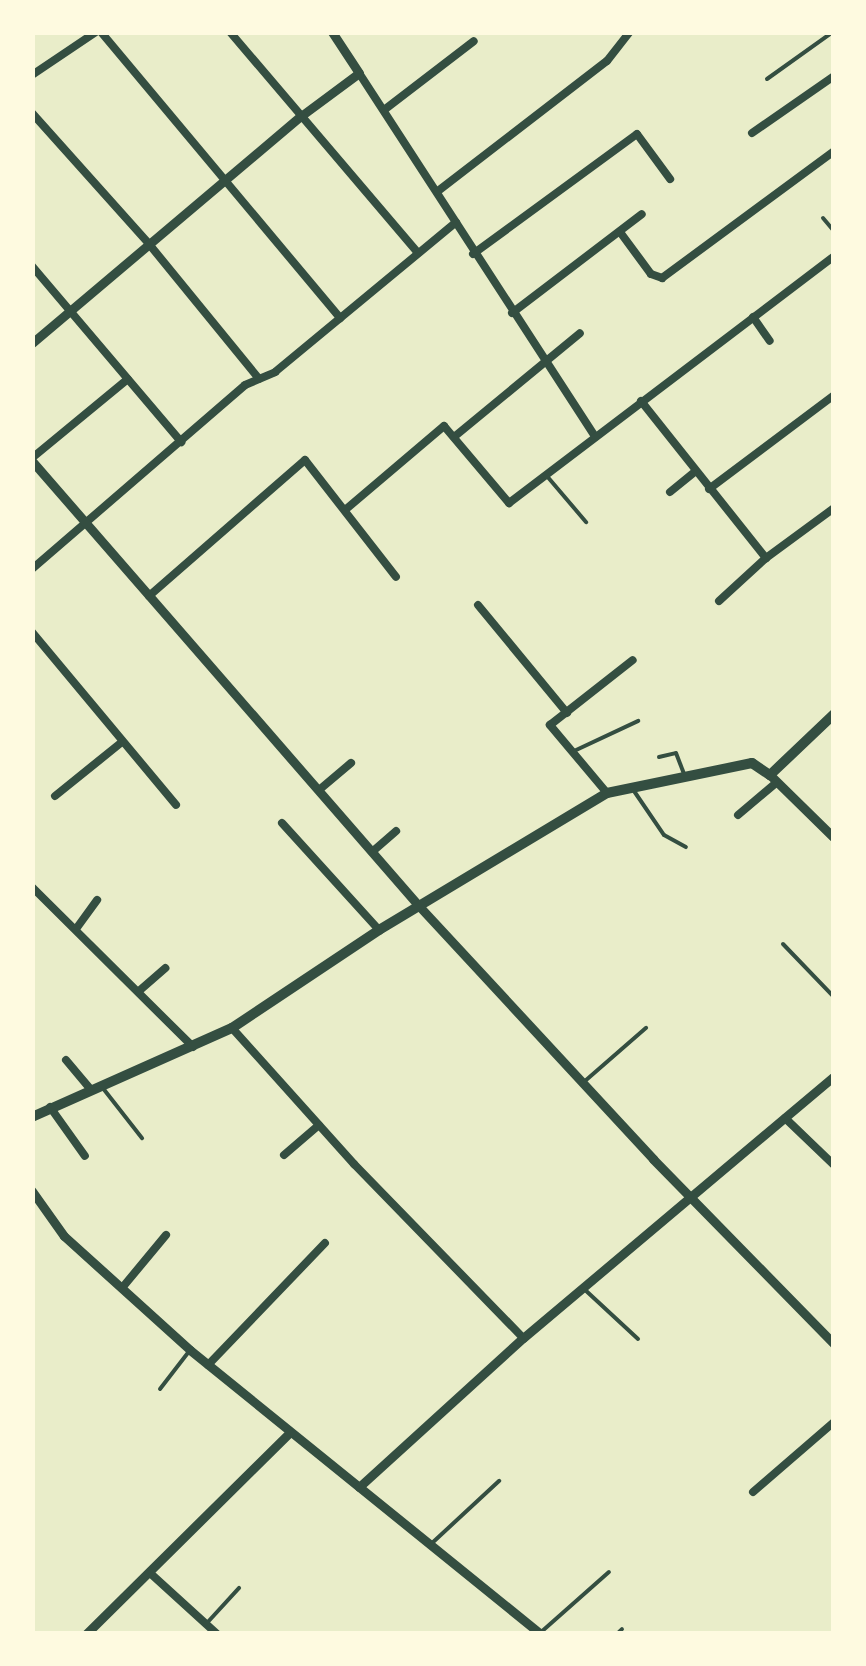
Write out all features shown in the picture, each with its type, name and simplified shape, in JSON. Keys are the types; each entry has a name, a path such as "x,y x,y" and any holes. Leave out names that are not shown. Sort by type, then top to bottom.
{"main road":[{"path":"32,1116 232,1028 380,930 607,792 752,763 774,778 834,714"}],"street":[{"path":"230,32 418,253"},
{"path":"332,32 438,191 473,254 596,437"},
{"path":"438,191 607,60 630,32"},
{"path":"32,75 92,34 226,182 340,318"},
{"path":"384,110 474,41"},
{"path":"32,343 301,116 359,73"},
{"path":"752,134 834,76"},
{"path":"32,113 149,244 260,379"},
{"path":"473,254 637,134 670,179"},
{"path":"620,232 651,274 662,278 834,151"},
{"path":"512,313 642,214"},
{"path":"32,569 245,385 276,372 456,222"},
{"path":"345,510 444,426 509,503 834,256"},
{"path":"32,266 180,442"},
{"path":"753,317 770,341"},
{"path":"454,437 580,333"},
{"path":"128,378 32,459 419,906 583,1083 831,1338"},
{"path":"709,489 834,395"},
{"path":"641,401 766,558"},
{"path":"149,596 305,460 396,577"},
{"path":"670,492 696,472"},
{"path":"719,601 766,558 830,511 834,522"},
{"path":"478,605 567,713"},
{"path":"32,632 176,805"},
{"path":"607,792 550,725 632,660"},
{"path":"55,796 122,742"},
{"path":"318,790 352,763"},
{"path":"738,815 774,778 834,838"},
{"path":"282,823 380,930"},
{"path":"372,852 396,831"},
{"path":"32,887 193,1047"},
{"path":"76,929 97,900"},
{"path":"139,991 165,968"},
{"path":"232,1028 523,1338"},
{"path":"66,1060 95,1087"},
{"path":"359,1488 523,1338 834,1076"},
{"path":"50,1107 86,1156"},
{"path":"785,1118 834,1165"},
{"path":"284,1155 319,1124"},
{"path":"32,1191 64,1236 190,1350 540,1633"},
{"path":"122,1288 166,1235"},
{"path":"208,1365 325,1243"},
{"path":"753,1492 834,1422"},
{"path":"86,1634 289,1433"},
{"path":"150,1574 216,1634"}],"lane":[{"path":"768,79 833,32"},
{"path":"823,218 834,231"},
{"path":"546,474 586,522"},
{"path":"572,752 638,721"},
{"path":"660,757 676,753 685,776"},
{"path":"632,788 664,835 686,848"},
{"path":"782,944 834,997"},
{"path":"583,1083 646,1028"},
{"path":"95,1087 142,1138"},
{"path":"582,1288 638,1338"},
{"path":"160,1389 190,1350"},
{"path":"432,1544 499,1481"},
{"path":"540,1633 609,1572"},
{"path":"206,1624 240,1588"}]}
